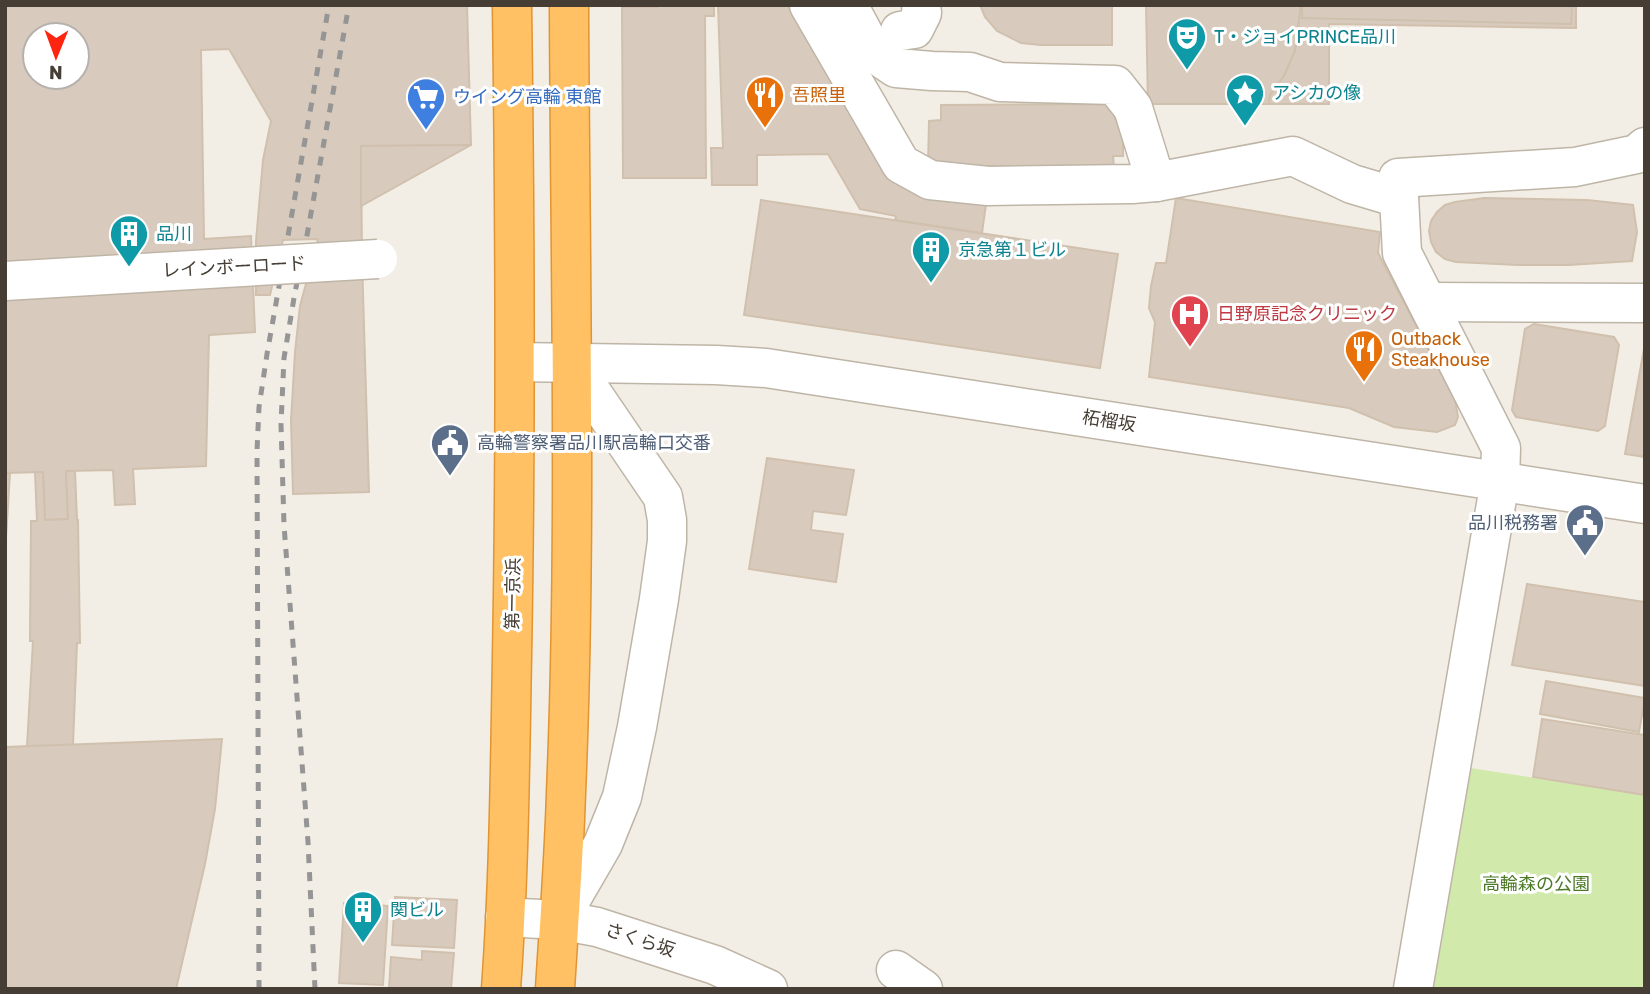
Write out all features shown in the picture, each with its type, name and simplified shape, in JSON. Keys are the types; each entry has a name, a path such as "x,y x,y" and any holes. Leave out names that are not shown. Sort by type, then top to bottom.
{"highway":[{"name":"第一京浜","path":"501,989 513,626 515,362 512,5"},
{"path":"555,989 566,794 570,630 569,5"},
{"path":"513,60 531,76 553,77 569,64"},
{"path":"513,199 570,200"}],"street":[{"path":"809,5 901,164 930,180 988,186 1091,186 1156,182 1293,156 1352,184 1399,198"},
{"path":"848,5 874,53 896,68 970,72 1000,82 1115,85 1133,108 1156,182"},
{"path":"1413,989 1500,481 1501,448 1402,253 1398,178 1574,167 1637,154 1645,147"},
{"name":"レインボーロード","path":"5,281 378,259"},
{"path":"1427,302 1645,303"},
{"name":"柘榴坂","path":"515,362 716,365 777,370 1645,504"},
{"path":"559,920 617,847 622,797 637,727 667,541 663,497 571,362"},
{"name":"さくら坂","path":"505,917 559,920 597,927 715,965 768,989"}],"green space":[{"name":"高輪森の公園","path":"1451,765 1645,795 1645,989 1412,989"}],"building":[{"name":"品川","path":"5,5 467,5 471,145 361,146 369,492 293,494 291,420 295,352 300,306 318,239 283,240 270,295 256,295 256,241 263,160 271,121 229,49 201,50 204,239 251,236 255,332 209,335 206,466 133,469 135,504 115,505 113,470 66,471 68,519 45,520 43,472 5,473"},
{"path":"714,5 714,16 705,16 706,178 623,178 622,7"},
{"path":"718,5 795,5 897,183 987,197 982,233 895,220 896,216 860,209 828,154 757,155 757,185 712,185 711,148 723,148"},
{"path":"980,5 1112,5 1112,45 1021,43 997,31 985,17"},
{"path":"1146,5 1301,5 1295,51 1284,76 1270,95 1269,104 1148,104"},
{"path":"1301,5 1576,5 1576,28 1329,24 1329,104 1269,104 1270,95 1284,76 1295,51"},
{"path":"1302,5 1572,5 1571,24 1302,18"},
{"path":"1115,104 1115,119 1123,119 1123,156 1113,156 1114,167 928,166 929,121 941,120 941,105"},
{"path":"471,145 361,206 361,146"},
{"path":"1176,198 1380,232 1378,253 1455,400 1458,417 1455,425 1437,432 1394,427 1349,408 1149,377 1155,322 1149,308 1151,286 1156,263 1166,263"},
{"path":"1484,198 1587,200 1633,205 1637,232 1632,261 1518,265 1445,259 1436,252 1431,242 1431,221 1445,205"},
{"name":"京急第１ビル","path":"761,200 1118,254 1100,368 744,315"},
{"path":"1534,324 1614,337 1619,345 1605,426 1598,431 1516,417 1512,410 1525,329"},
{"path":"1645,343 1645,457 1625,454"},
{"path":"767,458 854,470 846,515 813,511 811,530 843,534 836,582 749,569"},
{"path":"66,471 75,471 78,520 80,643 77,643 73,745 27,746 33,641 30,641 31,521 37,521 35,472 43,472 45,520 68,519"},
{"path":"5,473 10,473 5,555"},
{"path":"1527,584 1645,602 1645,686 1512,665"},
{"path":"1546,681 1645,698 1639,732 1540,714"},
{"path":"1542,719 1645,735 1645,795 1533,777"},
{"path":"222,739 215,809 205,864 176,989 5,989 5,747"},
{"path":"395,897 457,900 454,948 392,945"},
{"name":"関ビル","path":"344,903 388,906 383,985 339,983"},
{"path":"422,951 454,953 451,989 389,989 391,957 422,960"}],"railway":[{"path":"259,989 259,407 329,5"},
{"path":"315,989 308,842 284,525 281,424 284,358 349,5"}],"place":[{"name":"T・ジョイPRINCE品川","path":"1187,71"},
{"name":"アシカの像","path":"1245,127"},
{"name":"吾照里","path":"765,129"},
{"name":"ウイング高輪 東館","path":"426,131"},
{"name":"品川","path":"129,268"},
{"name":"京急第１ビル","path":"931,284"},
{"name":"日野原記念クリニック","path":"1190,348"},
{"name":"Outback Steakhouse","path":"1364,383"},
{"name":"高輪警察署品川駅高輪口交番","path":"450,477"},
{"name":"品川税務署","path":"1585,557"},
{"name":"関ビル","path":"363,944"}]}
